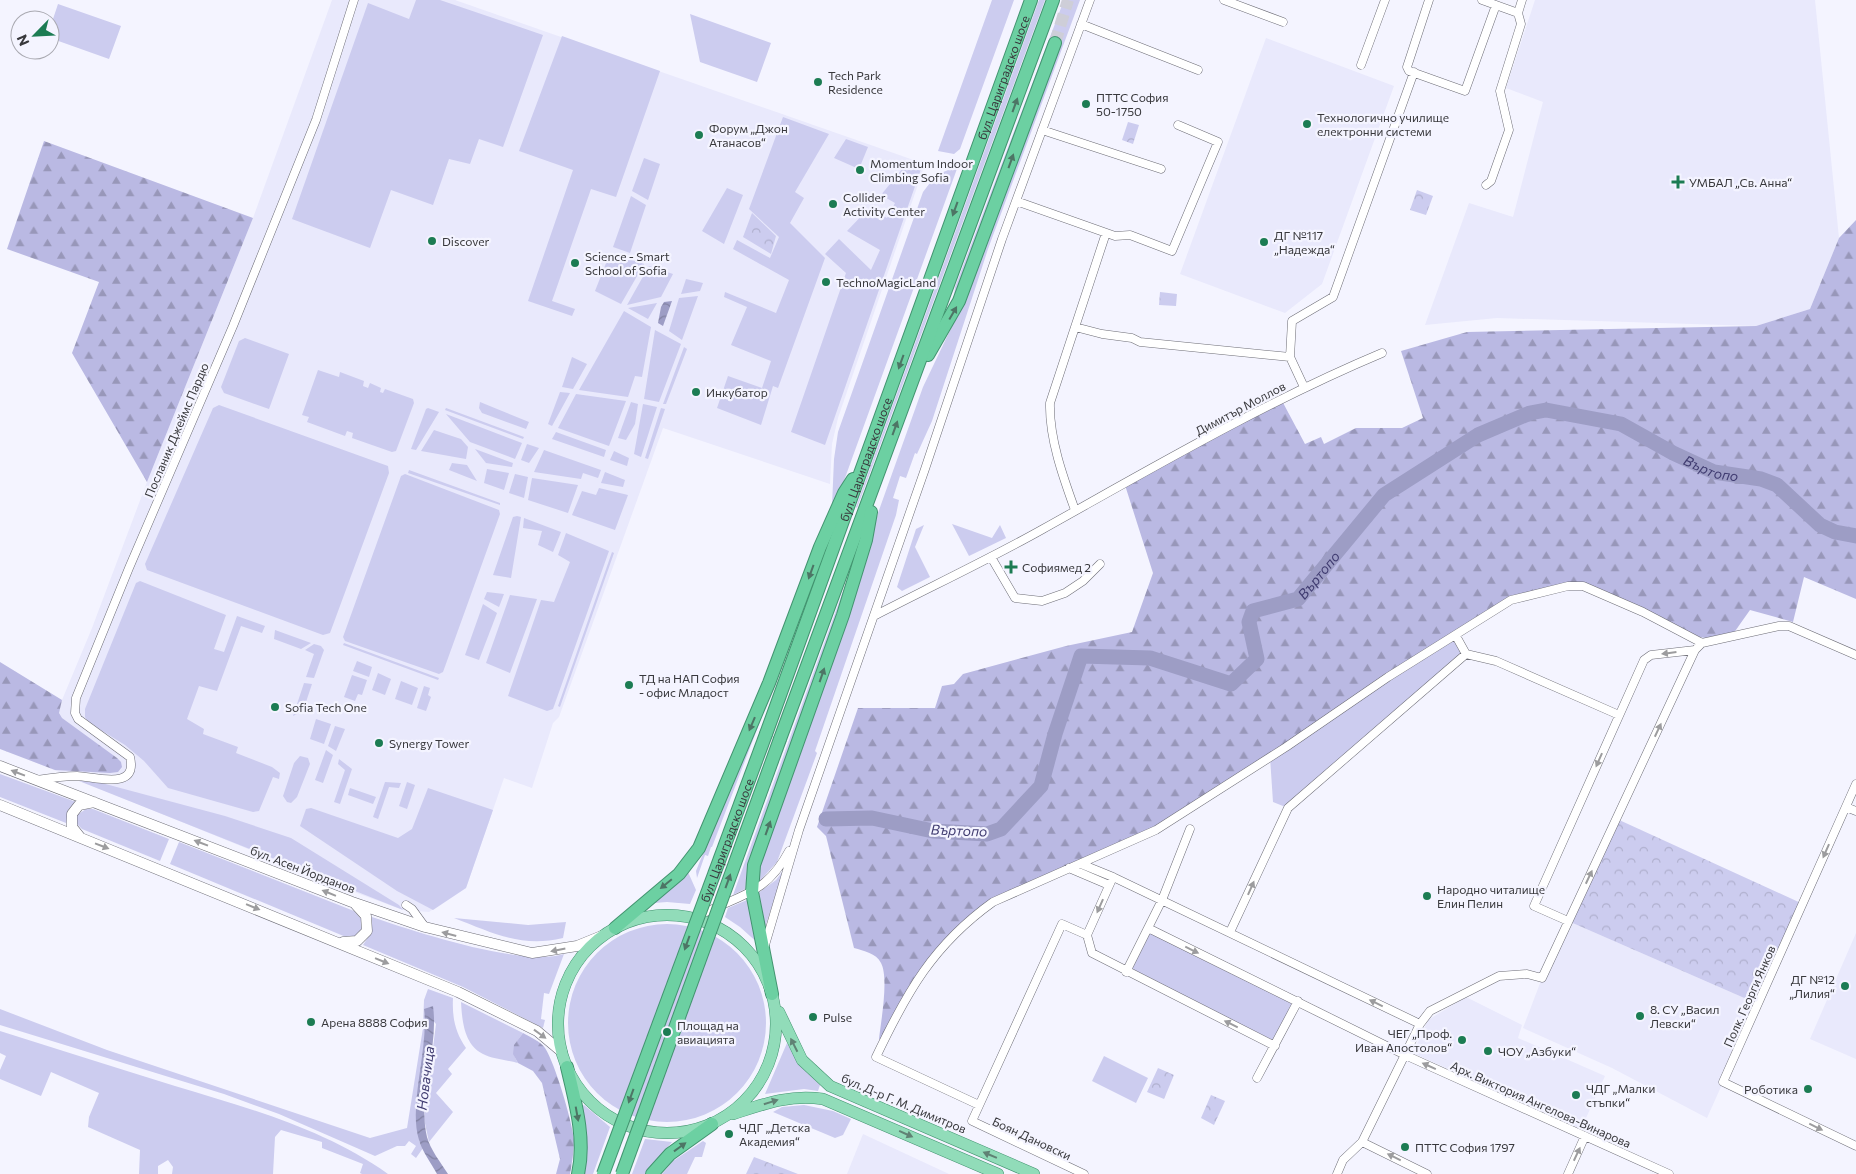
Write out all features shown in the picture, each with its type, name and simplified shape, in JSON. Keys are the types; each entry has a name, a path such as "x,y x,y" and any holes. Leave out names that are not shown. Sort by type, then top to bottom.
{"highway":[{"name":"бул. Цариградско шосе","path":"603,1174 766,734 1031,0"},
{"name":"бул. Цариградско шосе","path":"622,1174 780,739 1053,0"},
{"path":"911,385 960,301 1055,43"},
{"path":"609,932 679,874 699,848 769,684 820,547 844,494 867,456"},
{"path":"773,998 752,892 754,866 843,615 866,540 880,471"},
{"path":"567,1067 580,1135 581,1158 578,1174"},
{"path":"652,1174 670,1154 712,1124"}],"main road":[{"name":"бул. Асен Йорданов","path":"0,766 37,780 54,782 95,802 352,902 425,927 532,953 577,946 609,932"},
{"path":"82,838 72,827 72,814 79,805 95,802"},
{"path":"0,805 467,996 537,1031 562,1052"},
{"path":"337,942 357,941 367,931 366,916 352,902"},
{"name":"бул. Д-р Г. М. Димитров","path":"609,932 641,918 657,915 694,918 720,929 743,946 761,968 802,1060 830,1086 1034,1174"},
{"path":"609,932 583,954 565,986 558,1022 562,1052 577,1086 591,1102 608,1116 628,1126 648,1132 670,1134 692,1131 725,1117 775,1100 793,1097 822,1099 998,1174"},
{"path":"725,1117 748,1098 764,1074 774,1046 776,1024 773,998"}],"street":[{"name":"Посланик Джеймс Пардю","path":"54,782 76,776 118,780 127,776 132,768 130,757 78,719 75,713 76,698 129,568 233,326 316,120 354,0"},
{"name":"бул. Цариградско шосе","path":"764,947 796,838 1016,201 1090,0"},
{"path":"1224,0 1283,22"},
{"path":"1361,65 1385,0"},
{"name":"Димитър Моллов","path":"874,616 992,557 1075,510 1304,387 1290,357 1292,321 1333,297 1412,72 1407,63 1429,0"},
{"path":"1482,0 1518,13"},
{"path":"1486,185 1491,181 1509,130 1500,91 1521,24 1518,13 1522,0"},
{"path":"1412,72 1465,90 1496,5"},
{"path":"1081,24 1198,70"},
{"path":"1016,201 1115,236 1130,235 1172,251 1218,142 1178,125"},
{"path":"1042,130 1161,169"},
{"path":"1075,510 1066,485 1050,418 1050,403 1106,233"},
{"path":"1075,327 1102,334 1132,338 1140,342 1290,357"},
{"path":"1304,387 1382,353"},
{"path":"992,557 1015,598 1042,601 1065,593 1083,581 1100,564"},
{"path":"1087,935 1062,924 979,1105 876,1057 922,971 944,944 973,916 993,902 1156,830 1286,747 1388,677 1511,600 1568,586 1583,586 1643,612 1702,643"},
{"path":"1337,1174 1343,1160 1362,1142 1420,1024 1430,1011 1500,976 1527,974 1542,978 1695,650 1702,643 1779,626 1789,626 1856,655"},
{"path":"1456,636 1466,654 1496,661 1619,715"},
{"path":"1568,921 1534,906 1644,660 1651,655 1695,650"},
{"path":"1230,932 1288,808 1466,654"},
{"name":"Полк. Георги Янков","path":"1856,784 1723,1082 1856,1146"},
{"path":"1846,807 1856,811"},
{"path":"1126,972 1162,900 1190,829"},
{"name":"бул. Цариградско шосе","path":"694,918 752,892 775,875 796,838"},
{"path":"1081,864 1113,876 1420,1024"},
{"path":"1069,868 1109,885"},
{"path":"1113,876 1087,935 1092,953 1126,972 1275,1046"},
{"path":"406,905 412,909 425,927"},
{"name":"Арх. Виктория Ангелова-Винарова","path":"1148,928 1405,1055 1669,1174"},
{"path":"1257,1078 1298,1002"},
{"name":"Боян Дановски","path":"979,1105 972,1121 1084,1174"},
{"path":"1568,1174 1585,1136"},
{"path":"1362,1142 1426,1174"}],"shaded area":[{"path":"332,0 455,0 925,164 838,418 832,444 830,484 663,428 559,717 553,723 532,788 504,778 466,888 429,912 403,910 346,889 32,761 62,700 92,628 147,482 253,218"},
{"name":"УМБАЛ „Св. Анна“","path":"1535,0 1815,0 1839,238 1810,309 1756,326 1497,318 1425,325 1469,203 1513,217 1543,102 1506,88"},
{"path":"1266,38 1394,86 1322,284 1285,313 1180,274"},
{"name":"8. СУ „Васил Левски“","path":"1568,921 1758,1004 1707,1118 1612,1068 1523,1028 1542,978"},
{"name":"ДГ №12 „Лилия“","path":"1856,933 1856,1059 1810,1039"},
{"path":"1466,997 1522,1025 1518,1038 1605,1076 1581,1129 1413,1053 1428,1020"},
{"path":"863,1134 949,1174 847,1174"}],"green space":[{"path":"416,0 440,0 543,35 503,147 479,139 470,164 449,159 433,205 391,190 370,248 292,219 368,3 409,19"},
{"path":"992,0 1014,0 960,149 954,154 938,151"},
{"path":"1039,0 1045,0 857,508 856,507"},
{"path":"1064,0 1080,0 988,249 932,421 917,454 915,453 906,478 900,476 893,498 899,500 896,515 815,751 817,753 777,862 757,884 755,878 866,557 878,513 923,387 965,299 1050,40 954,296 955,287"},
{"path":"58,4 121,26 109,59 60,42 60,10 56,10"},
{"path":"690,14 771,43 757,82 700,62"},
{"path":"562,36 660,71 616,197 591,189 552,301 575,309 572,316 528,301 573,170 519,151"},
{"path":"783,117 829,134 795,192 804,198 790,223 825,258 778,388 773,386 761,425 717,408 728,376 762,388 771,361 731,345 747,307 724,297 725,292 776,313 789,280 733,249 737,240 770,258 779,237 749,209"},
{"path":"1128,122 1139,125 1133,144 1122,140"},
{"path":"846,139 868,147 859,169 834,158"},
{"path":"44,141 253,218 147,482 72,353 99,282 7,249"},
{"path":"644,158 660,164 648,200 632,191"},
{"path":"907,163 921,169 825,445 791,432 846,273 825,254 839,239 871,270 880,250 847,231 869,208 887,218 895,203 881,195"},
{"path":"958,166 837,500 832,506 834,459 838,432 923,192 936,175"},
{"path":"727,188 743,195 724,244 702,231"},
{"path":"1417,190 1433,196 1426,215 1410,210"},
{"path":"631,196 646,205 630,253 613,247"},
{"path":"752,213 776,236 771,254 743,237"},
{"path":"1856,220 1856,599 1804,577 1793,622 1750,610 1733,634 1715,639 1698,637 1617,599 1568,586 1511,600 1156,830 993,902 944,944 883,1041 879,1039 884,1000 884,979 881,963 869,953 854,948 826,836 817,827 858,708 935,708 942,686 954,684 963,674 1066,646 1132,632 1153,573 1124,482 1281,399 1305,444 1321,437 1324,444 1356,428 1402,428 1423,418 1401,351 1467,332 1756,326 1810,309 1839,238"},
{"path":"610,253 644,264 621,304 595,291"},
{"path":"649,266 673,274 661,297 627,305"},
{"path":"686,279 703,283 700,291 681,294"},
{"path":"1160,292 1177,294 1176,306 1159,305"},
{"path":"698,296 682,340 669,331 679,298"},
{"path":"657,303 648,319 628,308"},
{"path":"624,311 651,327 642,377 635,376 628,397 579,390"},
{"path":"655,330 681,344 659,402 644,399"},
{"path":"245,338 289,354 269,409 224,393 221,387 239,341"},
{"path":"684,347 687,349 666,404 663,404"},
{"path":"572,357 587,364 573,389 562,387"},
{"path":"318,370 339,377 340,372 364,381 363,386 368,388 370,383 381,388 380,392 383,393 385,389 413,399 414,403 396,451 392,452 352,438 353,433 347,431 345,436 307,422 309,417 302,415"},
{"path":"560,392 570,393 552,426 548,424"},
{"path":"576,394 626,401 609,446 558,428"},
{"path":"480,402 529,422 526,429 482,413 479,408"},
{"path":"631,402 638,404 635,424 626,440 618,438"},
{"path":"643,404 657,407 641,457 634,454"},
{"path":"219,405 388,466 389,473 330,633 323,635 147,570 145,564 213,408"},
{"path":"446,408 524,437 523,439 445,410"},
{"path":"661,408 665,409 648,459 645,458"},
{"path":"426,409 439,412 416,450 411,449"},
{"path":"446,414 522,443 515,459 470,442"},
{"path":"434,430 461,439 468,447 466,459 421,451"},
{"path":"556,432 606,450 604,457 552,439"},
{"path":"527,444 539,448 529,463 521,460"},
{"path":"475,449 513,463 512,467 486,463"},
{"path":"544,450 601,470 598,478 583,473 581,479 534,472"},
{"path":"614,451 629,458 627,466 610,460"},
{"path":"452,463 467,465 477,481 449,470"},
{"path":"487,469 509,473 504,490 484,483"},
{"path":"409,470 500,503 500,505 408,473"},
{"path":"605,472 625,480 623,487 601,483"},
{"path":"405,474 499,510 500,514 443,672 439,674 345,641 343,637 401,476"},
{"path":"515,474 528,477 524,498 509,493"},
{"path":"532,478 578,485 568,513 528,500"},
{"path":"599,488 628,495 615,530 572,515 582,491 596,495"},
{"path":"513,517 521,517 511,578 493,575"},
{"path":"524,518 561,532 553,552 538,545 542,531 523,528"},
{"path":"952,524 992,538 1000,525 1006,538 969,556"},
{"path":"924,525 915,547 930,577 902,591 897,587 916,529"},
{"path":"566,533 609,551 553,709 547,711 508,696 541,600 554,602 570,562 558,555"},
{"path":"612,552 614,553 560,707 558,706"},
{"path":"817,573 712,847 708,856 705,855 697,878 696,871 733,785"},
{"path":"847,580 840,608 749,865 745,889 733,895"},
{"path":"140,581 226,615 214,649 224,652 237,616 265,626 262,633 241,626 217,691 199,686 187,719 204,729 203,734 238,747 236,753 272,767 280,773 279,779 273,777 259,811 253,812 168,788 144,761 125,745 88,722 85,717 85,709 136,583"},
{"path":"487,592 504,594 499,607 484,599"},
{"path":"510,595 537,599 510,673 486,663"},
{"path":"483,604 497,613 479,660 465,655"},
{"path":"275,630 311,643 301,649 274,639"},
{"path":"1456,636 1466,654 1288,808 1273,802 1270,757"},
{"path":"344,643 439,678 438,680 343,645"},
{"path":"314,644 321,646 324,650 314,678 306,677 314,654 305,650"},
{"path":"357,661 372,667 369,677 353,671"},
{"path":"0,662 62,700 59,713 62,718 117,758 121,762 122,767 118,772 55,770 0,749"},
{"path":"378,673 391,679 385,695 372,690"},
{"path":"352,675 367,680 362,695 358,694 355,701 344,697"},
{"path":"401,681 418,688 412,705 395,699"},
{"path":"304,683 312,684 303,711 293,716"},
{"path":"424,686 430,688 428,695 431,697 426,711 417,708"},
{"path":"316,719 331,724 324,744 310,739"},
{"path":"335,726 345,729 336,751 328,746"},
{"path":"326,750 333,755 323,783 315,780"},
{"path":"300,756 308,758 310,764 297,797 291,803 287,802 283,796 294,763"},
{"path":"339,759 352,769 340,804 334,802 345,770 338,764"},
{"path":"0,774 76,802 68,810 66,823 0,797"},
{"path":"79,781 98,782 225,816 291,838 399,905 403,910"},
{"path":"385,782 401,783 399,788 389,787 378,819 373,817"},
{"path":"407,782 415,785 407,809 399,806"},
{"path":"350,788 376,797 373,804 348,795"},
{"path":"428,788 493,810 466,888 433,910 397,891 300,826 306,809 311,808 398,838 412,829"},
{"path":"86,809 93,809 169,839 160,861 82,829 77,824 77,815"},
{"path":"1617,819 1803,904 1758,1004 1568,921"},
{"path":"179,842 354,911 362,920 362,929 355,936 346,937 170,864"},
{"path":"785,868 765,927 757,894 776,880"},
{"path":"688,872 696,890 690,904 654,903"},
{"path":"747,900 760,945 740,927 725,917 728,908"},
{"path":"372,917 441,939 496,952 545,957 564,954 549,994 544,993 541,1019 545,1020 543,1028 463,987 363,945 371,933"},
{"path":"454,918 528,925 566,922 563,938 534,941 495,934"},
{"path":"657,924 677,924 705,931 730,946 744,960 759,985 766,1013 766,1033 759,1061 744,1086 730,1100 705,1115 696,1118 677,1122 657,1122 629,1115 604,1100 590,1086 575,1061 572,1052 568,1033 568,1013 575,985 590,960 604,946 629,931 638,928"},
{"path":"1148,928 1298,1001 1275,1046 1126,972"},
{"path":"428,989 453,998 455,1024 466,1048 448,1069 452,1074 436,1093 453,1112 429,1142 424,1119 436,1024 424,1009 426,1026 419,1141 423,1148 416,1158 411,1154 416,1146 409,1141 405,1146 397,1146 375,1156 279,1114 224,1094 0,1025 0,1009 107,1050 370,1138 407,1128 423,1028 424,1000"},
{"path":"461,1002 523,1033 514,1047 514,1054 518,1063 483,1054 472,1045 465,1031"},
{"path":"0,1031 285,1121 338,1144 388,1174 362,1174 360,1173 363,1164 322,1148 322,1142 281,1130 275,1137 273,1174 172,1174 173,1167 168,1160 158,1166 158,1174 139,1174 140,1150 88,1127 89,1117 99,1093 51,1072 41,1096 0,1079 0,1070 6,1056 0,1053"},
{"path":"523,1033 538,1041 545,1048 558,1079 574,1140 570,1174 556,1174 560,1159 542,1083 533,1071 518,1063 513,1054 514,1045"},
{"path":"787,1043 801,1067 820,1085 818,1091 804,1089 765,1094"},
{"path":"1104,1056 1148,1078 1136,1103 1092,1081"},
{"path":"1158,1068 1174,1075 1164,1099 1147,1092"},
{"path":"1211,1095 1225,1101 1214,1125 1201,1118"},
{"path":"584,1105 610,1127 593,1174 583,1174 582,1106"},
{"path":"804,1105 833,1111 851,1119 843,1135 835,1138 773,1112 782,1107"},
{"path":"645,1139 672,1142 645,1174 632,1174"},
{"path":"703,1141 706,1143 702,1157 695,1157 687,1174 662,1174 673,1161"},
{"path":"754,1157 798,1174 746,1174"}],"water":[{"path":"672,301 663,326 658,323 661,307 664,302"},
{"name":"Новачица","path":"433,1006 433,1039 426,1089 425,1121 427,1137 436,1156 448,1174 437,1174 420,1144 416,1126 417,1094 424,1041 424,1009"}],"waterway":[{"name":"Въртопо","path":"826,819 872,818 933,831 987,834 1001,829 1041,786 1055,734 1081,656 1150,658 1231,684 1257,659 1249,622 1253,611 1298,599 1384,495 1478,435 1530,413 1546,410 1621,424 1673,453 1714,472 1761,479 1777,485 1820,525 1835,532 1856,536"}],"tunnel":[{"path":"1055,43 1068,0"}],"place":[{"name":"Tech Park Residence","path":"818,82"},
{"name":"ПТТС София 50-1750","path":"1086,104"},
{"name":"Технологично училище електронни системи","path":"1307,124"},
{"name":"Форум „Джон Атанасов“","path":"699,135"},
{"name":"Momentum Indoor Climbing Sofia","path":"860,170"},
{"name":"УМБАЛ „Св. Анна“","path":"1678,182"},
{"name":"Collider Activity Center","path":"833,204"},
{"name":"Discover","path":"432,241"},
{"name":"ДГ №117 „Надежда“","path":"1264,242"},
{"name":"Science - Smart School of Sofia","path":"575,263"},
{"name":"TechnoMagicLand","path":"826,282"},
{"name":"Инкубатор","path":"696,392"},
{"name":"Софиямед 2","path":"1011,567"},
{"name":"ТД на НАП София - офис Младост","path":"629,685"},
{"name":"Sofia Tech One","path":"275,707"},
{"name":"Synergy Tower","path":"379,743"},
{"name":"Народно читалище Елин Пелин","path":"1427,896"},
{"name":"ДГ №12 „Лилия“","path":"1845,986"},
{"name":"8. СУ „Васил Левски“","path":"1640,1016"},
{"name":"Pulse","path":"813,1017"},
{"name":"Арена 8888 София","path":"311,1022"},
{"name":"Площад на авиацията","path":"667,1032"},
{"name":"ЧЕГ „Проф. Иван Апостолов“","path":"1462,1040"},
{"name":"ЧОУ „Азбуки“","path":"1488,1051"},
{"name":"Роботика","path":"1808,1089"},
{"name":"ЧДГ „Малки стъпки“","path":"1576,1095"},
{"name":"ЧДГ „Детска Академия“","path":"729,1134"},
{"name":"ПТТС София 1797","path":"1405,1147"}]}
